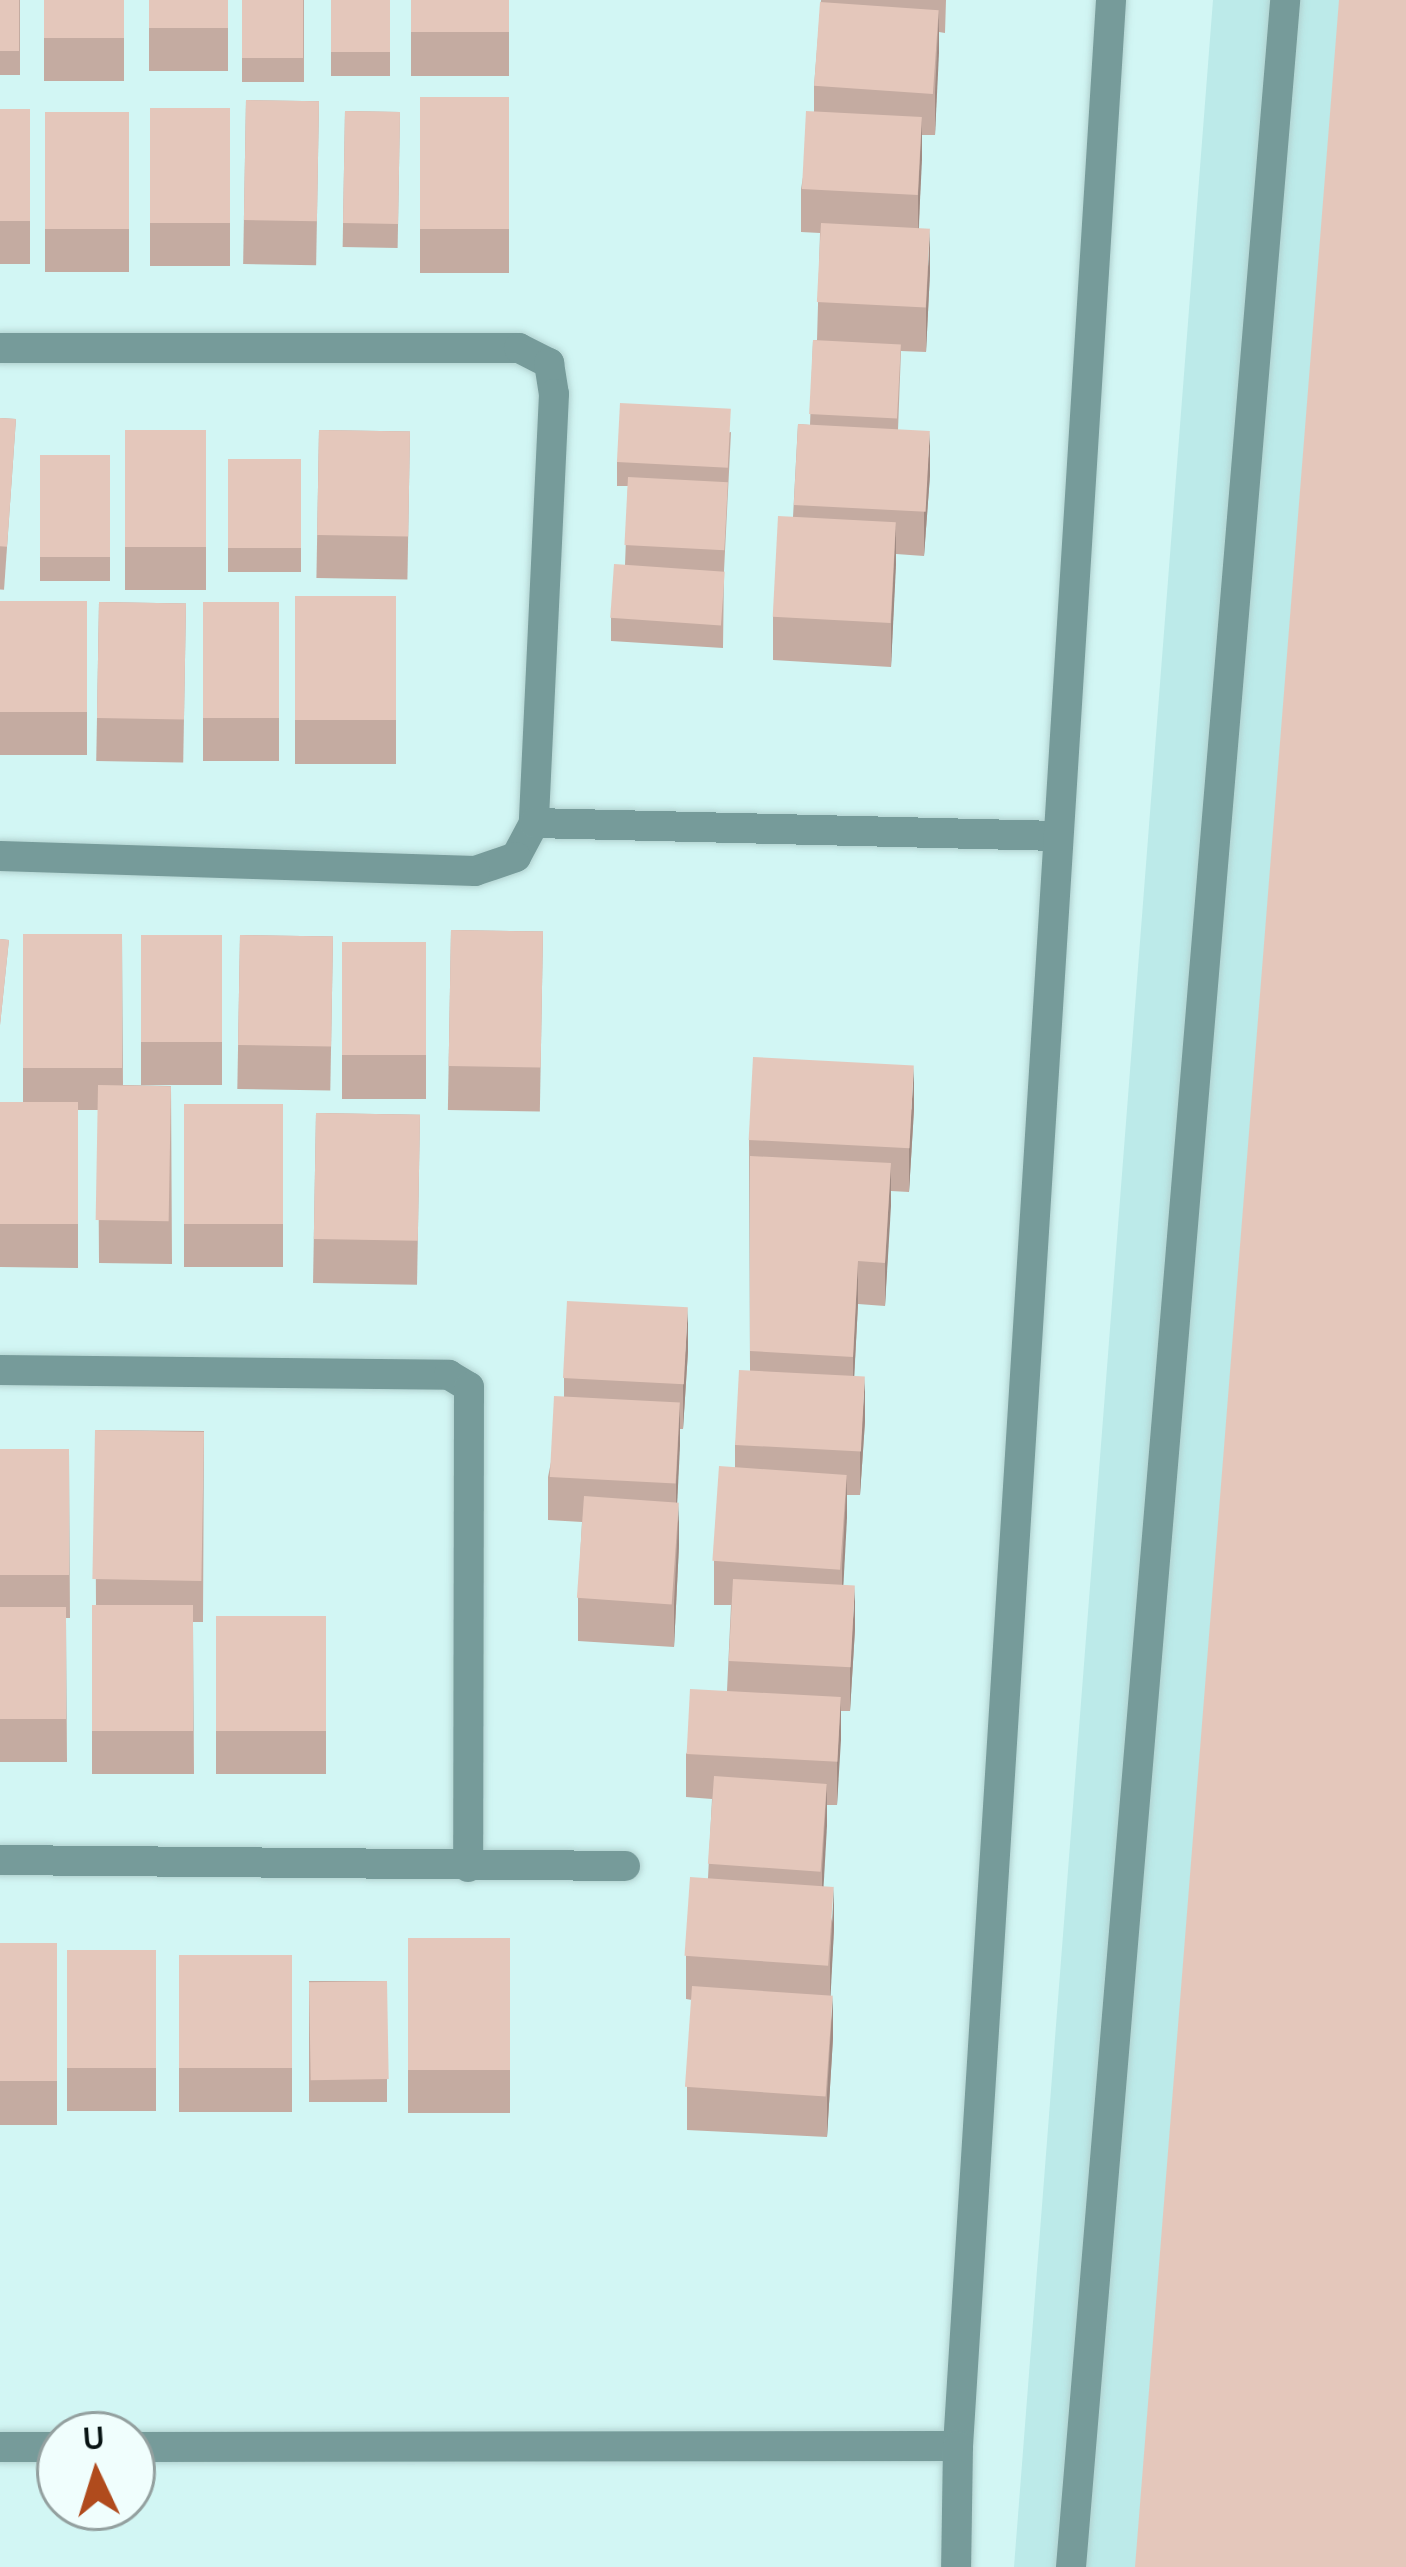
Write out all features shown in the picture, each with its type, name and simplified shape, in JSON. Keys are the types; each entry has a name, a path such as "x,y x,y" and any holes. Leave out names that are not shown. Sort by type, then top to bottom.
{"street":[{"path":"956,2567 958,2446 1111,0"},
{"path":"1071,2567 1285,0"},
{"path":"0,348 519,348 549,363 554,394 534,823 516,857 476,871 0,856"},
{"path":"534,823 1058,836"},
{"path":"0,1370 449,1375 469,1387 468,1867"},
{"path":"0,1860 625,1866"},
{"path":"0,2446 36,2446"},
{"path":"156,2446 958,2446"}],"shaded area":[{"path":"1213,0 1406,0 1406,2567 1014,2567"}],"building":[{"path":"0,0 19,0 19,51 0,51"},
{"path":"44,0 124,0 124,38 44,38"},
{"path":"149,0 228,0 228,28 149,28"},
{"path":"242,0 303,0 303,58 242,58"},
{"path":"331,0 390,0 390,52 331,52"},
{"path":"411,0 509,0 509,32 411,32"},
{"path":"1339,0 1406,0 1406,2567 1135,2567"},
{"path":"820,2 939,10 933,94 814,86"},
{"path":"420,97 509,97 509,229 420,229"},
{"path":"246,100 319,101 317,221 244,220"},
{"path":"150,108 230,108 230,223 150,223"},
{"path":"0,109 30,109 30,221 0,221"},
{"path":"345,111 400,112 398,224 343,223"},
{"path":"806,111 922,117 918,195 802,189"},
{"path":"45,112 129,112 129,229 45,229"},
{"path":"821,223 930,229 926,308 817,302"},
{"path":"813,340 901,345 897,419 809,414"},
{"path":"620,403 731,409 728,468 617,462"},
{"path":"0,418 16,419 7,547 0,546"},
{"path":"798,424 930,431 926,512 794,505"},
{"path":"125,430 206,430 206,547 125,547"},
{"path":"319,430 410,432 408,537 317,535"},
{"path":"40,455 110,455 110,557 40,557"},
{"path":"228,459 301,459 301,548 228,548"},
{"path":"628,477 728,482 724,550 624,545"},
{"path":"778,516 896,522 891,623 773,617"},
{"path":"614,564 725,572 721,626 610,618"},
{"path":"295,596 396,596 396,720 295,720"},
{"path":"0,601 87,601 87,712 0,712"},
{"path":"99,602 186,604 184,720 97,718"},
{"path":"203,602 279,602 279,718 203,718"},
{"path":"451,930 543,932 541,1068 449,1066"},
{"path":"23,934 122,934 122,1068 23,1068"},
{"path":"141,935 222,935 222,1042 141,1042"},
{"path":"240,935 333,937 331,1047 238,1045"},
{"path":"0,939 9,940 0,1025"},
{"path":"342,942 426,942 426,1055 342,1055"},
{"path":"753,1057 914,1065 909,1148 749,1140"},
{"path":"98,1085 171,1086 169,1221 96,1220"},
{"path":"0,1102 78,1102 78,1224 0,1224"},
{"path":"184,1104 283,1104 283,1224 184,1224"},
{"path":"316,1113 420,1115 418,1241 314,1239"},
{"path":"750,1156 891,1163 885,1263 858,1261 853,1357 750,1351"},
{"path":"567,1301 688,1307 684,1384 563,1378"},
{"path":"739,1370 865,1377 861,1451 735,1445"},
{"path":"554,1396 680,1403 676,1483 550,1477"},
{"path":"95,1430 204,1432 201,1581 92,1579"},
{"path":"0,1449 69,1449 69,1575 0,1575"},
{"path":"719,1466 847,1475 840,1570 712,1561"},
{"path":"584,1496 679,1503 672,1604 577,1598"},
{"path":"733,1579 855,1585 851,1667 729,1661"},
{"path":"92,1605 193,1605 193,1731 92,1731"},
{"path":"0,1607 66,1607 66,1719 0,1719"},
{"path":"216,1616 326,1616 326,1731 216,1731"},
{"path":"690,1689 841,1697 837,1762 687,1754"},
{"path":"714,1776 827,1784 821,1872 708,1864"},
{"path":"690,1877 834,1887 828,1966 684,1956"},
{"path":"408,1938 510,1938 510,2070 408,2070"},
{"path":"0,1943 57,1943 57,2081 0,2081"},
{"path":"67,1950 156,1950 156,2068 67,2068"},
{"path":"179,1955 292,1955 292,2068 179,2068"},
{"path":"387,1981 389,2079 311,2080 309,1982"},
{"path":"692,1986 833,1996 826,2097 685,2087"}]}
